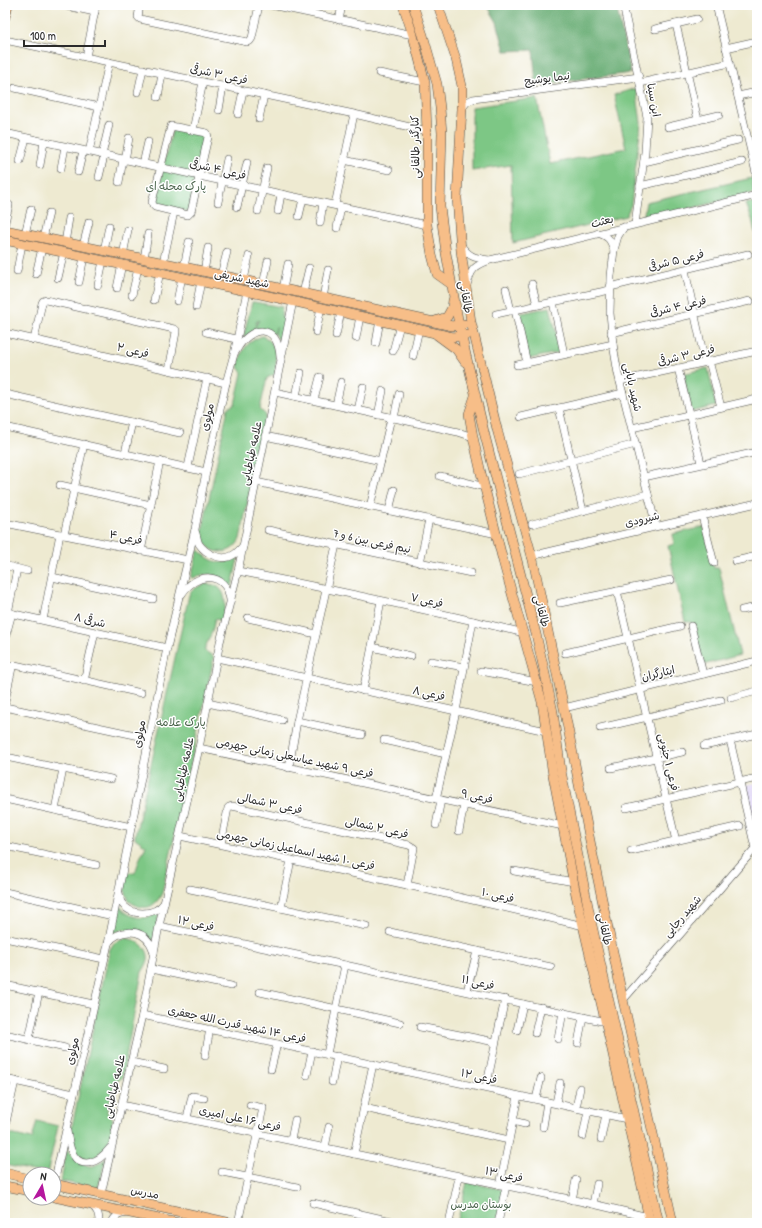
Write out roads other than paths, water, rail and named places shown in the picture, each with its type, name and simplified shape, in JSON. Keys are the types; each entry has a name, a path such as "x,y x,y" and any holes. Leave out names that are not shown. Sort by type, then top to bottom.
{"main road":[{"path":"5,17 8,5"},
{"name":"کنارگذر طالقانی","path":"403,5 413,35 425,82 427,131 427,225 432,255 437,274 452,289"},
{"name":"طالقانی","path":"413,5 437,84 440,102 442,133 440,207 446,253 459,325 475,395 536,634 553,712 560,764 592,926 658,1223"},
{"name":"طالقانی","path":"438,5 456,60 462,86 457,198 460,243 473,333 531,556 564,708 590,844 623,1000 673,1223"},
{"name":"شهید شریفی","path":"5,230 24,239 42,243 64,252 453,337 473,333"},
{"name":"شهید شریفی","path":"5,240 24,239"},
{"name":"شهید شریفی","path":"42,243 64,243 83,246 452,326 471,322"},
{"path":"178,276 180,266"},
{"path":"432,322 439,321 447,317 452,308 452,289"},
{"path":"400,325 407,322 407,318 405,316"},
{"path":"433,332 456,349 469,367"},
{"path":"475,395 469,414 473,437 497,534 542,702 553,775 574,882 649,1220"},
{"path":"557,796 560,764"},
{"path":"5,1173 22,1177"},
{"path":"5,1186 22,1189"},
{"name":"مدرس","path":"62,1186 213,1221 231,1223"},
{"path":"62,1199 178,1223"}],"street":[{"path":"62,5 96,8 86,57"},
{"path":"140,5 138,14 140,19 248,42 252,38 259,5"},
{"path":"271,5 413,35"},
{"path":"339,20 342,5"},
{"name":"ابن سینا","path":"623,5 647,117 644,162 635,224"},
{"path":"716,5 757,177"},
{"path":"655,29 697,19"},
{"path":"676,24 698,120"},
{"name":"فرعی ۳ شرقی","path":"5,40 243,90 427,131"},
{"path":"726,48 757,41"},
{"path":"78,172 86,152 99,107 109,62"},
{"name":"نیما یوشیج","path":"462,108 467,102 473,99 639,80 730,63"},
{"path":"138,92 143,69"},
{"path":"379,73 425,82"},
{"path":"158,97 162,74"},
{"path":"193,130 202,82"},
{"path":"219,110 224,86"},
{"path":"15,88 99,107"},
{"path":"238,114 243,90"},
{"path":"738,96 757,92"},
{"path":"259,119 264,95"},
{"path":"337,228 338,206 344,160 354,114"},
{"path":"668,127 719,115"},
{"path":"99,177 109,125"},
{"path":"171,126 193,130 207,133 208,137 190,214 188,215 155,207 152,202 171,126"},
{"name":"فرعی ۴ شرقی","path":"5,133 103,156 427,225"},
{"path":"20,161 26,138"},
{"path":"119,182 129,138"},
{"path":"644,162 738,140"},
{"path":"40,165 44,142"},
{"path":"143,164 148,142"},
{"path":"60,168 65,147"},
{"path":"218,202 227,159"},
{"path":"344,160 389,170"},
{"path":"640,186 742,162"},
{"path":"237,207 247,163"},
{"path":"258,211 267,168"},
{"path":"278,211 281,194"},
{"name":"بعثت","path":"467,288 472,270 480,264 490,260 757,195"},
{"path":"299,216 303,199"},
{"path":"320,224 323,203"},
{"path":"5,222 9,205"},
{"path":"17,271 31,209"},
{"path":"163,263 174,212"},
{"path":"36,274 49,213"},
{"path":"64,243 70,218"},
{"path":"83,246 89,222"},
{"path":"104,251 109,226"},
{"name":"شهید بابایی","path":"624,227 618,236 614,250 610,289 612,344 656,526"},
{"path":"123,255 128,230"},
{"path":"598,233 610,240 614,250"},
{"path":"144,259 148,234"},
{"path":"180,266 189,242"},
{"path":"460,243 468,255 490,260"},
{"path":"204,272 208,248"},
{"path":"58,278 64,252"},
{"path":"221,275 227,252"},
{"name":"فرعی ۵ شرقی","path":"496,314 610,289 748,254"},
{"path":"79,282 84,256"},
{"path":"244,280 249,256"},
{"path":"98,285 103,260"},
{"path":"263,285 268,261"},
{"path":"117,288 122,264"},
{"path":"283,289 288,264"},
{"path":"132,295 138,268"},
{"path":"303,293 309,268"},
{"path":"323,298 328,270"},
{"path":"685,270 694,314 721,407"},
{"path":"154,300 160,272"},
{"path":"177,301 178,276"},
{"path":"196,307 201,281"},
{"path":"532,284 537,305"},
{"path":"506,289 527,363"},
{"name":"مولوی","path":"58,1166 93,1004 108,944 167,648 179,601 206,472 234,354 247,291"},
{"path":"5,333 34,340 43,301 176,330 169,370"},
{"name":"علامه طباطبایی","path":"101,1194 142,1014 159,926 199,748 220,642 244,545 293,301"},
{"name":"فرعی ۴ شرقی","path":"611,333 750,301"},
{"path":"553,302 564,354"},
{"path":"316,332 321,307"},
{"path":"336,335 341,312"},
{"path":"356,338 360,316"},
{"path":"376,343 380,320"},
{"path":"393,351 400,325"},
{"path":"413,356 419,329"},
{"path":"234,354 240,344 250,334 264,331 269,333 275,339 280,353 280,365"},
{"path":"206,332 236,339"},
{"name":"فرعی ۲","path":"34,340 226,383"},
{"path":"517,365 612,344"},
{"name":"فرعی ۳ شرقی","path":"620,381 757,352"},
{"path":"678,368 701,463"},
{"path":"296,396 301,373"},
{"path":"314,400 320,377"},
{"path":"188,467 207,378"},
{"path":"336,405 341,382"},
{"path":"358,410 363,387"},
{"path":"378,415 383,391"},
{"path":"275,392 458,432 473,437"},
{"path":"521,417 623,393"},
{"path":"5,394 180,433"},
{"path":"370,507 399,394"},
{"path":"632,428 757,400"},
{"path":"559,408 583,511"},
{"path":"125,453 132,422"},
{"path":"5,427 206,472"},
{"path":"265,436 381,461"},
{"path":"43,620 84,444"},
{"path":"519,474 636,444"},
{"path":"644,477 701,463 757,452"},
{"path":"141,551 160,461"},
{"path":"440,476 485,487"},
{"path":"256,482 497,534"},
{"path":"60,485 151,505"},
{"path":"389,511 394,490"},
{"path":"532,524 648,494"},
{"name":"شیرودی","path":"531,556 757,503"},
{"path":"702,516 714,562"},
{"path":"420,563 429,519"},
{"name":"فرعی ۴","path":"5,523 188,560"},
{"path":"195,529 199,543 208,553 220,558 231,557 244,545"},
{"name":"نیم فرعی بین 6 و 7","path":"268,530 471,573"},
{"path":"289,768 306,678 336,545"},
{"path":"735,561 757,556"},
{"path":"8,566 27,571"},
{"path":"5,639 8,613 17,568"},
{"name":"فرعی ۷","path":"238,571 327,589 524,633"},
{"path":"52,577 153,599"},
{"path":"179,601 183,593 190,585 200,579 212,578 219,580 226,586 229,592 230,602"},
{"path":"560,603 671,580"},
{"name":"فرعی ۱ جنوبی","path":"617,591 676,841"},
{"path":"363,690 381,601"},
{"path":"742,610 757,607"},
{"name":"۸ شرقی","path":"8,613 167,648"},
{"path":"248,618 316,634"},
{"path":"436,825 446,754 456,711 473,621"},
{"path":"565,653 680,626"},
{"path":"691,626 703,674"},
{"path":"84,681 96,632"},
{"path":"372,647 411,656"},
{"name":"فرعی ۸","path":"217,658 546,731"},
{"path":"431,661 464,667"},
{"name":"ایثارگران","path":"564,708 757,661"},
{"path":"5,701 12,666 14,665 141,693"},
{"path":"481,671 537,682"},
{"path":"731,698 757,691"},
{"path":"600,728 721,700"},
{"path":"208,703 282,720"},
{"path":"5,706 149,738"},
{"path":"297,722 362,735"},
{"path":"704,746 757,734"},
{"path":"384,740 446,754"},
{"path":"730,740 756,847"},
{"name":"فرعی ۹ شهید عباسعلی زمانی جهرمی","path":"199,748 387,788"},
{"path":"611,768 682,752"},
{"path":"6,757 111,779"},
{"path":"55,810 63,769"},
{"path":"626,808 757,778"},
{"name":"فرعی ۹","path":"387,788 563,826"},
{"path":"5,799 131,827"},
{"path":"459,831 464,805"},
{"name":"فرعی ۳ شمالی","path":"221,844 228,808 232,806 321,825"},
{"name":"فرعی ۲ شمالی","path":"321,825 409,844 414,848 407,885"},
{"path":"631,851 740,826"},
{"name":"فرعی ۱۰ شهید اسماعیل زمانی جهرمی","path":"180,836 407,885"},
{"path":"5,846 96,865"},
{"name":"شهید رجایی","path":"623,1000 756,847"},
{"path":"280,908 291,860"},
{"path":"514,871 574,882"},
{"name":"فرعی ۱۰","path":"407,885 584,926"},
{"path":"190,889 366,926"},
{"path":"118,890 121,902 128,909 135,912 154,912 165,900"},
{"path":"5,892 113,916"},
{"name":"فرعی ۱۲","path":"159,926 345,964"},
{"path":"108,944 114,936 120,933 135,932 150,943 154,953"},
{"path":"390,932 551,967"},
{"path":"5,938 104,959"},
{"path":"467,991 477,951"},
{"path":"327,1054 345,964"},
{"name":"فرعی ۱۱","path":"345,964 606,1022"},
{"path":"151,969 231,986"},
{"path":"5,985 93,1004"},
{"path":"29,1039 39,992"},
{"path":"260,992 400,1023"},
{"path":"486,1088 505,999"},
{"path":"517,1030 522,1004"},
{"path":"535,1033 541,1007"},
{"path":"558,1038 563,1012"},
{"name":"فرعی ۱۴ شهید قدرت الله جعفری","path":"142,1014 327,1054"},
{"path":"578,1043 583,1017"},
{"path":"420,1027 495,1042"},
{"path":"205,1056 210,1029"},
{"path":"5,1034 65,1048"},
{"path":"271,1069 277,1044"},
{"path":"307,1075 312,1051"},
{"name":"فرعی ۱۲","path":"327,1054 627,1119"},
{"path":"332,1082 337,1056"},
{"path":"131,1062 164,1069"},
{"path":"354,1154 373,1064"},
{"path":"536,1099 540,1078"},
{"path":"5,1079 74,1094"},
{"path":"5,1126 15,1081"},
{"path":"556,1104 560,1083"},
{"path":"576,1108 580,1088"},
{"path":"187,1118 192,1096 204,1098"},
{"path":"498,1223 509,1140 518,1096"},
{"path":"542,1127 547,1102"},
{"name":"فرعی ۱۶ علی امیری","path":"121,1105 354,1154"},
{"path":"238,1223 262,1108 250,1105"},
{"path":"364,1108 509,1140"},
{"path":"582,1136 588,1110"},
{"path":"601,1139 606,1114"},
{"path":"291,1140 295,1120"},
{"path":"513,1121 525,1124"},
{"path":"66,1127 73,1154 86,1163 93,1162 101,1158 113,1142"},
{"path":"325,1148 330,1127"},
{"name":"فرعی ۱۳","path":"354,1154 593,1204 649,1220"},
{"path":"222,1172 297,1187"},
{"path":"449,1223 459,1177"},
{"path":"572,1200 576,1180"},
{"path":"593,1204 597,1184"},
{"path":"89,1204 98,1212 99,1223"},
{"path":"313,1204 370,1220 400,1223"},
{"path":"112,1223 118,1215 128,1213"}],"park label":[{"name":"پارک محله ای","path":"176,186"},
{"name":"پارک علامه","path":"181,722"},
{"name":"بوستان مدرس","path":"481,1204"}]}
